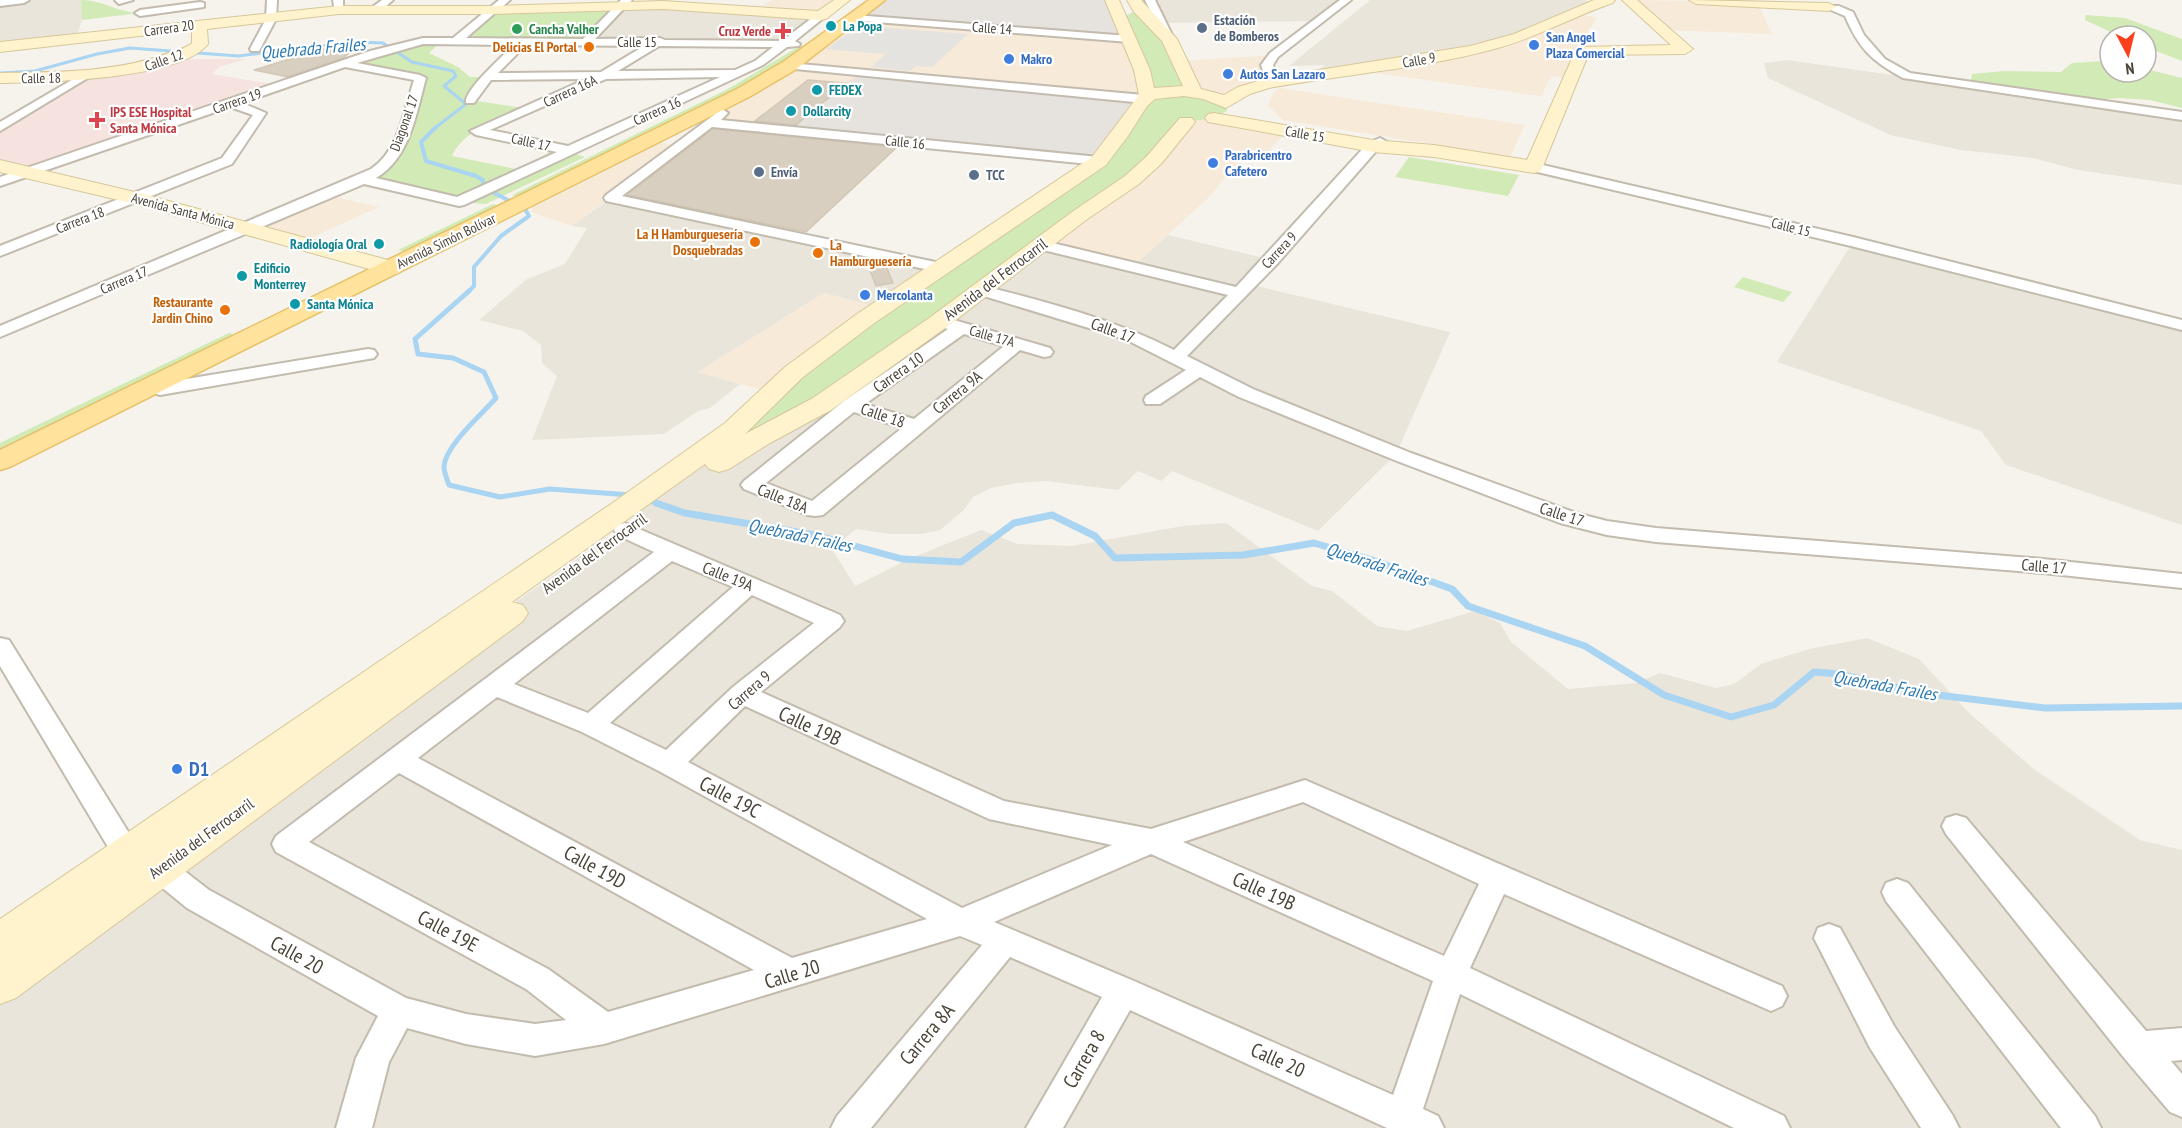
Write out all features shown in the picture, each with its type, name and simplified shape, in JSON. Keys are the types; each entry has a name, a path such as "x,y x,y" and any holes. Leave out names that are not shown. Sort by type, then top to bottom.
{"main road":[{"name":"Carrera 16","path":"821,16 843,0"},
{"name":"Avenida Simón Bolívar","path":"0,461 153,386 370,269 571,152 751,74 789,44 854,0"},
{"name":"Avenida Simón Bolívar","path":"494,198 743,93 789,66 878,0"},
{"path":"1112,0 1142,70 1150,107"},
{"path":"1134,0 1139,9 1169,39 1194,92"},
{"name":"Calle 9","path":"1221,112 1232,96 1272,82 1479,48 1520,37 1608,0"},
{"path":"1534,167 1582,50 1685,49 1629,0"},
{"path":"1696,0 1844,6"},
{"path":"1787,3 1816,1 1844,6"},
{"name":"Carrera 20","path":"0,47 271,16 338,5"},
{"path":"338,5 375,10 492,10 663,5 821,16"},
{"name":"Calle 12","path":"82,77 148,67 194,49 200,44 199,24"},
{"name":"Calle 18","path":"0,78 82,77"},
{"path":"1172,92 1194,92 1214,96 1221,112 1186,122 1150,107 1172,92"},
{"name":"Avenida del Ferrocarril","path":"0,943 143,861 629,520 735,429 794,372 939,267 1024,213 1099,161 1150,107"},
{"name":"Calle 15","path":"1221,112 1383,145 1534,167"},
{"name":"Avenida del Ferrocarril","path":"670,486 822,405 951,324 980,290 1132,180 1154,160 1186,122"},
{"name":"Avenida Santa Mónica","path":"8,175 136,198 240,232 370,269"},
{"name":"Avenida Santa Mónica","path":"8,175 116,206 240,232"},
{"name":"Avenida Simón Bolívar","path":"0,438 370,269"},
{"name":"Avenida del Ferrocarril","path":"0,984 143,861"}],"street":[{"path":"0,3 24,0"},
{"path":"255,49 271,16 272,0"},
{"path":"375,10 388,0"},
{"path":"456,41 505,0"},
{"path":"1150,0 1169,39"},
{"path":"1272,82 1267,65 1274,55 1346,0"},
{"path":"140,13 200,3"},
{"name":"Calle 12","path":"199,24 200,3"},
{"path":"586,42 618,6"},
{"path":"1844,6 1859,36 1881,61 1907,76 2182,116"},
{"name":"Carrera 16","path":"571,152 759,63 789,44 821,16"},
{"name":"Calle 14","path":"854,18 1129,39"},
{"name":"Calle 15","path":"406,45 423,41 660,41 789,44"},
{"path":"470,100 488,77 524,41"},
{"name":"Carrera 16A","path":"476,131 604,75 660,41"},
{"name":"Carrera 19","path":"8,175 232,103 374,53 406,45"},
{"name":"Diagonal 17","path":"240,232 362,179 384,166 397,150 420,78 345,63"},
{"path":"789,66 1150,107"},
{"path":"488,77 740,73"},
{"path":"0,127 82,77"},
{"path":"743,93 711,123 611,198 939,267"},
{"name":"Carrera 18","path":"0,251 227,161 260,113 232,103"},
{"name":"Calle 16","path":"711,123 1099,161"},
{"name":"Calle 17","path":"476,131 571,152"},
{"name":"Carrera 9","path":"1177,357 1383,145"},
{"name":"Calle 15","path":"1534,167 1742,214 2182,325"},
{"path":"362,179 494,198"},
{"name":"Carrera 17","path":"0,332 240,232"},
{"path":"1040,245 1239,293"},
{"name":"Calle 17","path":"980,290 1131,335 1246,393 1404,457 1568,518 1607,528 1656,535 2043,566 2182,581"},
{"name":"Calle 17A","path":"951,324 1044,352"},
{"name":"Carrera 10","path":"751,485 951,324"},
{"name":"Carrera 9A","path":"815,510 1017,344"},
{"path":"153,386 160,389 368,354"},
{"path":"1153,400 1200,369"},
{"name":"Calle 18","path":"851,405 915,426"},
{"name":"Calle 18A","path":"751,485 815,510"},
{"name":"Calle 19A","path":"629,520 669,552 750,584 832,621"},
{"path":"398,760 492,685 669,552"},
{"path":"591,725 750,584"},
{"name":"Carrera 9","path":"669,764 742,694 832,621"},
{"name":"Calle 20","path":"0,646 143,861 198,899 399,1011 466,1029 535,1040 604,1029 961,922 1123,991 1414,1122"},
{"name":"Calle 19C","path":"492,685 591,725 669,764 961,922"},
{"name":"Calle 19B","path":"742,694 999,812 1151,841 1451,974 1772,1128"},
{"name":"Calle 19E","path":"398,760 286,844 537,979 604,1029"},
{"name":"Calle 19D","path":"398,760 791,974"},
{"path":"961,922 1151,841 1305,791 1497,878 1771,996"},
{"path":"1956,826 2182,1100"},
{"path":"1414,1122 1451,974 1497,878"},
{"path":"1897,892 2083,1128"},
{"path":"1829,938 1882,1037 1941,1128"},
{"name":"Carrera 8A","path":"849,1128 1005,940"},
{"name":"Carrera 8","path":"1044,1128 1123,991"},
{"path":"354,1128 373,1058 399,1011"},
{"path":"2137,1048 2182,1044"}],"shaded area":[{"path":"0,0 81,0 82,20 76,38 0,47"},
{"path":"772,0 843,0 821,16 754,11"},
{"path":"878,0 1112,0 1129,39 854,18"},
{"path":"1150,0 1346,0 1321,21 1161,23"},
{"path":"1370,0 1584,0 1597,3 1520,37 1309,77 1325,65 1289,66"},
{"path":"1629,0 1757,2 1772,34 1663,30"},
{"path":"663,5 821,16 783,44 586,42 619,8"},
{"path":"1575,13 1597,18 1577,46 1582,50 1570,78 1551,76 1541,96 1354,70 1470,50"},
{"name":"Makro","path":"854,18 1129,39 1148,97 846,83 788,130 711,123 743,93"},
{"path":"863,26 968,34 932,67 916,66 910,71 871,67 886,54 826,49"},
{"name":"Autos San Lazaro","path":"1274,55 1267,65 1272,82 1232,96 1194,92 1181,61"},
{"name":"IPS ESE Hospital Santa Mónica","path":"171,59 246,59 219,67 212,74 283,86 29,172 0,166 0,127 82,77"},
{"path":"1787,60 2182,116 2182,185 2078,170 2033,158 1961,150 1890,135 1768,78 1764,63"},
{"path":"863,73 1144,99 1099,161 788,130 846,83"},
{"path":"1280,88 1525,125 1510,157 1283,120 1268,106 1273,93"},
{"path":"1214,118 1289,130 1266,153 1252,150 1231,170 1211,195 1133,267 1040,245 1186,122"},
{"path":"649,140 681,146 572,226 531,212 533,210 531,205"},
{"path":"326,195 379,207 299,243 249,228"},
{"path":"611,198 939,267 880,308 824,293 698,372 740,384 710,408 698,411 664,434 532,440 557,376 542,363 541,345 523,331 479,320 527,279 565,264 587,228 572,226"},
{"path":"1027,226 1143,257 1168,235 1272,260 1248,284 1450,332 1396,454 1318,531 1172,471 1161,481 1138,471 1118,490 1046,481 1018,483 991,488 973,497 964,510 940,530 922,534 891,534 856,529 832,549 855,586 911,558 981,530 1018,544 1072,546 1183,526 1226,523 1312,586 1332,591 1377,626 1407,631 1475,611 1500,623 1511,642 1568,689 1636,683 1660,673 1716,688 1734,684 1761,664 1809,649 1867,638 1919,659 1970,714 2035,770 2140,840 2182,850 2182,1128 0,1128 0,1003 514,603 639,515 627,498"},
{"path":"1853,242 2182,325 2182,525 2006,465 1981,431 1777,362"},
{"path":"824,293 880,308 773,393 698,372"}],"green space":[{"path":"81,0 97,2 140,13 82,20"},
{"path":"626,0 663,5 619,8"},
{"path":"619,8 586,42 456,41 492,10"},
{"path":"1139,9 1169,39 1194,92 1226,103 1227,111 1214,118 1186,122 1154,160 849,387 727,448 699,469 692,467 773,393 1099,161 1144,99 1120,19"},
{"path":"2086,15 2125,18 2141,24 2098,24 2098,26 2085,20"},
{"path":"2158,30 2182,39 2182,61 2158,52"},
{"path":"423,41 442,41 429,53 458,67 470,77 488,77 470,100 530,109 475,131 458,146 452,156 516,169 559,148 585,157 486,204 459,202 362,179 384,166 420,78 345,63"},
{"path":"800,46 808,47 765,76 526,199 512,195 726,90"},
{"path":"2098,61 2098,84 2158,84 2158,72 2182,78 2182,108 2150,100 2118,98 2088,101 1970,85 1972,74 2004,71 2061,72 2072,63"},
{"path":"1409,157 1519,175 1508,196 1395,177"},
{"path":"493,204 507,208 413,254 398,250"},
{"path":"1743,277 1792,292 1783,302 1734,287"},
{"path":"229,333 241,336 0,455 0,443"}],"building":[{"path":"355,48 343,58 288,77 254,70 322,49"},
{"name":"Dollarcity","path":"808,80 846,83 796,125 755,121"},
{"name":"Envía","path":"713,129 897,147 806,232 627,195"},
{"path":"885,263 893,283 876,286 868,265"}],"waterway":[{"name":"Quebrada Frailes","path":"0,73 35,71 97,54 130,48 238,56 356,42 383,43 412,62 453,71 456,76 444,86 466,104 435,128"},
{"name":"Quebrada Frailes","path":"435,128 421,142 426,161 476,176 483,180 483,187 525,209 529,216 501,236 474,267 474,286 469,291"},
{"name":"Quebrada Frailes","path":"469,291 415,339 418,354 453,358 484,372 496,398 458,439 446,458 444,466 449,485 500,497 550,489 630,495"},
{"name":"Quebrada Frailes","path":"645,499 660,504"},
{"name":"Quebrada Frailes","path":"656,503 685,513 815,535 902,559 961,562 1014,523 1052,515 1095,536 1115,558 1243,555 1314,543 1372,560 1452,589 1468,606 1585,646 1664,695 1731,717 1774,705 1814,672 1839,674 1921,693 2045,708 2182,706"}],"place":[{"name":"La Popa","path":"831,26"},
{"name":"Estación de Bomberos","path":"1202,28"},
{"name":"Cancha Valher","path":"517,29"},
{"name":"Cruz Verde","path":"783,31"},
{"name":"San Angel Plaza Comercial","path":"1534,45"},
{"name":"Delicias El Portal","path":"589,47"},
{"name":"Makro","path":"1009,59"},
{"name":"Autos San Lazaro","path":"1228,74"},
{"name":"FEDEX","path":"817,90"},
{"name":"Dollarcity","path":"791,111"},
{"name":"IPS ESE Hospital Santa Mónica","path":"97,120"},
{"name":"Parabricentro Cafetero","path":"1213,163"},
{"name":"Envía","path":"759,172"},
{"name":"TCC","path":"974,175"},
{"name":"La H Hamburguesería Dosquebradas","path":"755,242"},
{"name":"Radiología Oral","path":"379,244"},
{"name":"La Hamburguesería","path":"818,253"},
{"name":"Edificio Monterrey","path":"242,276"},
{"name":"Mercolanta","path":"865,295"},
{"name":"Santa Mónica","path":"295,304"},
{"name":"Restaurante Jardin Chino","path":"225,310"},
{"name":"D1","path":"177,769"}]}
